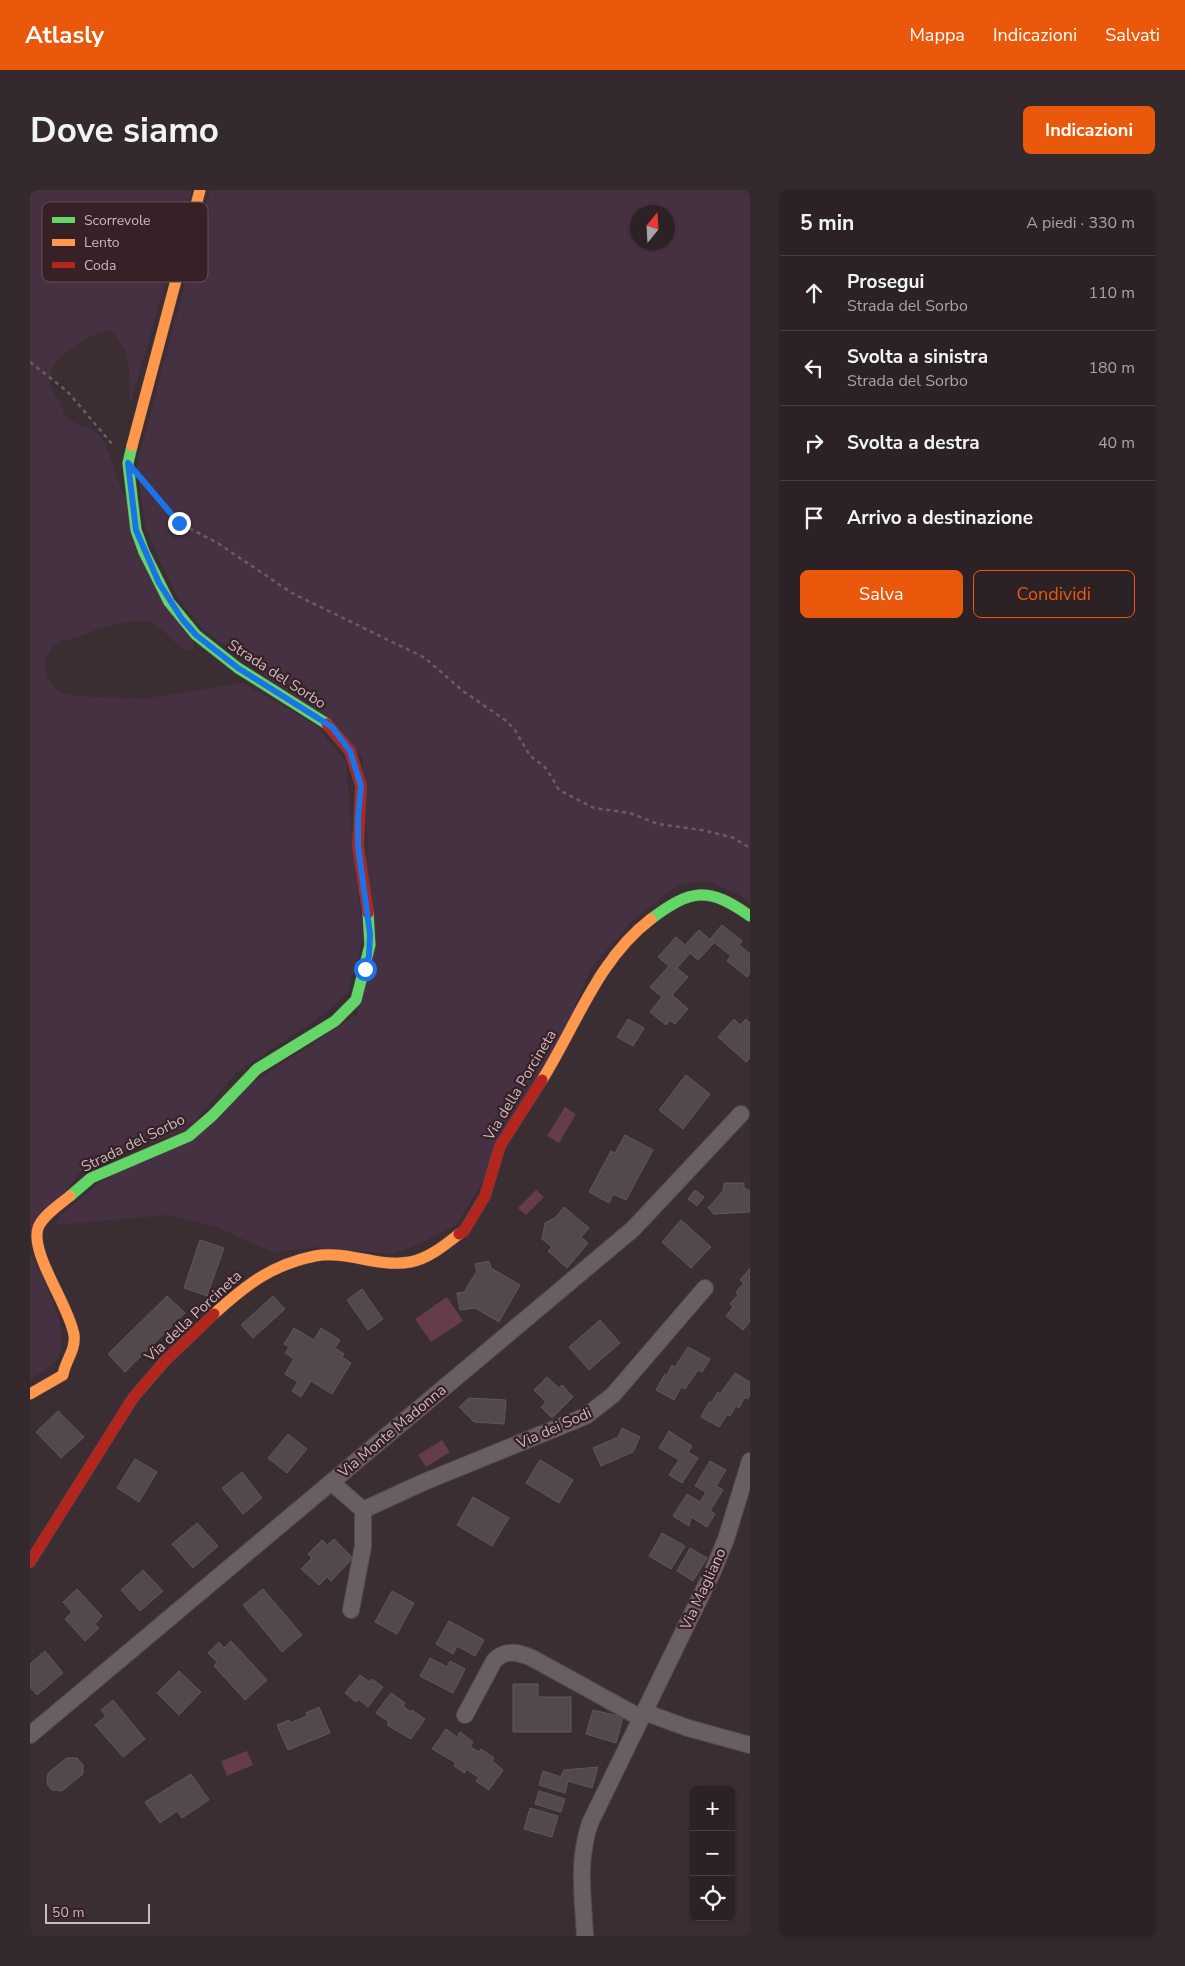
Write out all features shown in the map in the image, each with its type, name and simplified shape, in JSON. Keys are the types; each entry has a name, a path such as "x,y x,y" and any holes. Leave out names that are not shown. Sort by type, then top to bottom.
{"street":[{"name":"Strada del Sorbo","path":"30,1394 63,1375 72,1352 74,1337 69,1316 38,1252 36,1239 38,1227 55,1208 91,1178 189,1136 213,1115 256,1069 335,1021 356,1000 370,945 367,905 358,846 361,786 350,751 332,727 238,668 201,639 182,619 159,583 136,530 128,463 138,414 175,282"},
{"name":"Via della Porcineta","path":"30,1562 133,1398 164,1362 244,1286 279,1266 326,1254 344,1255 381,1263 411,1262 435,1252 464,1231 485,1196 500,1146 553,1062 597,981 618,951 646,923 674,902 686,896 700,894 729,901 750,916"},
{"name":"Via Monte Madonna","path":"30,1735 633,1229 741,1114"},
{"name":"Via dei Sodi","path":"363,1510 424,1482 569,1425 592,1412 613,1395 705,1288"},
{"name":"Via Magliano","path":"585,1936 580,1875 583,1844 594,1814 713,1571 731,1524 750,1461"},
{"path":"331,1482 363,1510 363,1546 351,1610"},
{"path":"465,1714 494,1661 501,1655 512,1652 532,1658 643,1715 750,1745"}],"path":[{"path":"30,362 67,391 128,463"},
{"path":"147,484 179,523 216,542 292,593 424,658 515,730 530,756 544,766 559,790 594,808 630,813 658,824 702,830 734,838 750,848"}],"shaded area":[{"path":"30,190 192,190 189,202 42,202 42,282 165,282 130,405 126,353 117,336 109,330 72,347 54,365 50,376 52,388 68,418 96,432 102,439 119,483 193,642 194,651 177,644 154,624 145,621 124,622 69,640 59,641 48,653 45,662 47,678 58,691 74,696 142,699 242,683 314,724 346,761 353,851 363,937 348,992 327,1012 238,1071 190,1126 142,1147 108,1156 77,1175 30,1238"},
{"path":"210,190 750,190 750,902 738,894 707,881 679,884 631,922 591,968 566,1027 476,1193 456,1225 416,1245 392,1254 319,1247 272,1252 217,1227 168,1215 55,1225 62,1214 96,1186 358,1014 368,846 362,756 263,674 203,629 177,597 145,527 137,464 185,282 208,282 207,202"},
{"path":"565,1107 576,1114 559,1143 547,1136"},
{"path":"536,1190 544,1197 526,1215 518,1208"},
{"path":"30,1252 55,1308 62,1340 60,1353 53,1364 30,1380"},
{"path":"447,1297 463,1321 431,1342 415,1319"},
{"path":"442,1440 450,1452 426,1467 418,1455"},
{"path":"247,1751 253,1765 227,1776 221,1761"}],"building":[{"path":"722,925 742,941 739,945 750,954 750,973 747,977 727,961 731,956 710,939"},
{"path":"699,930 714,943 698,960 690,953 677,968 688,977 672,995 688,1009 675,1024 670,1020 666,1025 650,1012 662,997 650,987 669,966 658,957 676,937 685,945"},
{"path":"628,1019 644,1028 633,1046 617,1037"},
{"path":"734,1019 740,1025 746,1019 750,1023 750,1058 746,1062 718,1037"},
{"path":"686,1075 710,1094 683,1129 659,1110"},
{"path":"625,1135 653,1150 626,1200 613,1194 609,1203 589,1192 611,1151 615,1153"},
{"path":"724,1183 744,1183 744,1188 750,1191 750,1212 714,1214 708,1208 723,1191"},
{"path":"695,1190 704,1197 697,1206 688,1199"},
{"path":"564,1207 589,1228 581,1237 588,1243 567,1268 548,1251 552,1247 542,1239 545,1223 556,1217"},
{"path":"681,1220 711,1247 691,1268 662,1242"},
{"path":"200,1240 224,1248 207,1296 184,1288"},
{"path":"489,1261 491,1268 520,1285 499,1322 475,1308 460,1310 457,1293 464,1292 477,1271 475,1264"},
{"path":"750,1268 750,1321 743,1330 726,1316 733,1307 730,1304 738,1295 736,1292 744,1283 740,1280"},
{"path":"362,1289 383,1319 368,1330 347,1300"},
{"path":"167,1296 185,1313 125,1372 108,1354"},
{"path":"273,1296 285,1309 253,1338 241,1325"},
{"path":"600,1320 620,1343 589,1370 569,1347"},
{"path":"294,1328 314,1340 321,1328 340,1340 335,1348 344,1354 342,1357 351,1363 332,1394 311,1381 301,1397 292,1391 298,1382 285,1374 294,1359 285,1353 289,1347 284,1344"},
{"path":"688,1347 710,1359 702,1372 698,1370 685,1389 681,1387 674,1400 656,1390 665,1374 667,1375 672,1365 675,1367"},
{"path":"735,1373 750,1382 750,1395 748,1399 745,1397 739,1408 736,1406 730,1416 727,1415 719,1427 701,1417 709,1402 711,1403 718,1392 720,1394"},
{"path":"547,1377 559,1388 562,1385 573,1397 552,1418 541,1407 546,1402 534,1390"},
{"path":"469,1398 506,1400 504,1424 474,1422 459,1407"},
{"path":"58,1411 84,1437 61,1458 36,1432"},
{"path":"622,1428 640,1437 633,1452 601,1466 593,1448 618,1437"},
{"path":"669,1431 692,1446 688,1452 698,1458 682,1483 669,1475 679,1460 659,1448"},
{"path":"288,1434 307,1449 287,1473 268,1458"},
{"path":"135,1459 157,1472 139,1502 117,1488"},
{"path":"540,1460 573,1480 559,1503 526,1483"},
{"path":"710,1461 726,1470 716,1486 723,1490 710,1511 715,1514 707,1527 691,1517 689,1526 673,1516 687,1494 700,1502 706,1492 695,1486"},
{"path":"242,1472 262,1498 243,1514 222,1488"},
{"path":"473,1497 509,1518 492,1546 457,1525"},
{"path":"197,1523 218,1546 193,1568 172,1544"},
{"path":"662,1533 685,1546 671,1569 649,1556"},
{"path":"334,1539 353,1558 331,1581 327,1577 319,1585 301,1569 312,1558 308,1554 322,1540 327,1545"},
{"path":"690,1548 707,1558 693,1581 677,1571"},
{"path":"143,1570 163,1591 140,1611 121,1590"},
{"path":"77,1589 102,1616 95,1624 99,1628 85,1641 65,1619 72,1612 63,1602"},
{"path":"263,1589 302,1635 282,1652 243,1605"},
{"path":"392,1591 414,1603 397,1634 375,1622"},
{"path":"449,1621 484,1640 475,1656 457,1646 453,1654 436,1644"},
{"path":"231,1641 267,1680 245,1700 214,1666 217,1662 208,1653 219,1642 224,1648"},
{"path":"45,1651 63,1673 37,1695 30,1687 30,1664"},
{"path":"430,1658 447,1667 450,1661 465,1669 453,1693 420,1676"},
{"path":"179,1671 201,1692 179,1715 157,1693"},
{"path":"360,1675 370,1682 372,1679 383,1687 368,1707 358,1699 356,1702 345,1693"},
{"path":"513,1684 538,1684 538,1697 571,1697 571,1732 513,1732"},
{"path":"391,1693 405,1703 403,1706 425,1719 411,1739 387,1725 389,1722 376,1713"},
{"path":"113,1700 145,1739 123,1757 95,1725 106,1716 101,1710"},
{"path":"319,1707 330,1733 288,1750 277,1725 289,1720 290,1723 307,1716 306,1713"},
{"path":"593,1710 623,1717 616,1743 586,1734"},
{"path":"446,1729 457,1737 460,1732 473,1742 470,1747 479,1752 481,1749 494,1758 492,1761 503,1770 489,1790 476,1781 479,1778 466,1769 465,1773 454,1766 456,1763 432,1749"},
{"path":"67,1758 77,1758 83,1765 83,1774 62,1791 52,1790 47,1784 48,1773"},
{"path":"598,1767 592,1788 568,1781 565,1793 539,1785 543,1771 561,1777 564,1770"},
{"path":"191,1774 209,1800 182,1818 177,1811 160,1823 145,1802"},
{"path":"539,1791 565,1799 561,1812 535,1804"},
{"path":"530,1808 558,1816 552,1837 524,1829"}],"traffic: fast":[{"path":"132,446 128,463 136,530 144,552 169,602 196,635 238,668 327,724"},
{"path":"651,919 677,902 700,895 722,900 750,916"},
{"path":"70,1196 91,1178 189,1136 213,1115 257,1069 335,1021 356,1000 370,945 368,913"}],"traffic: slow":[{"path":"197,202 200,190"},
{"path":"132,446 176,282"},
{"path":"542,1080 602,973 632,935 651,919"},
{"path":"30,1394 63,1375 72,1351 74,1335 71,1323 45,1265 37,1239 38,1228 43,1219 70,1196"},
{"path":"214,1314 248,1285 272,1271 299,1260 315,1256 339,1255 386,1263 410,1262 430,1255 459,1234"}],"traffic: jam":[{"path":"327,724 350,751 361,786 358,846 368,913"},
{"path":"459,1234 464,1231 485,1196 500,1146 542,1080"},
{"path":"30,1562 133,1398 164,1362 214,1314"}],"route":[{"path":"179,523 128,463 136,530 159,583 169,602 182,619 196,635 221,656 258,682 332,727 350,751 361,786 358,846 370,934 369,956 365,969"}]}
